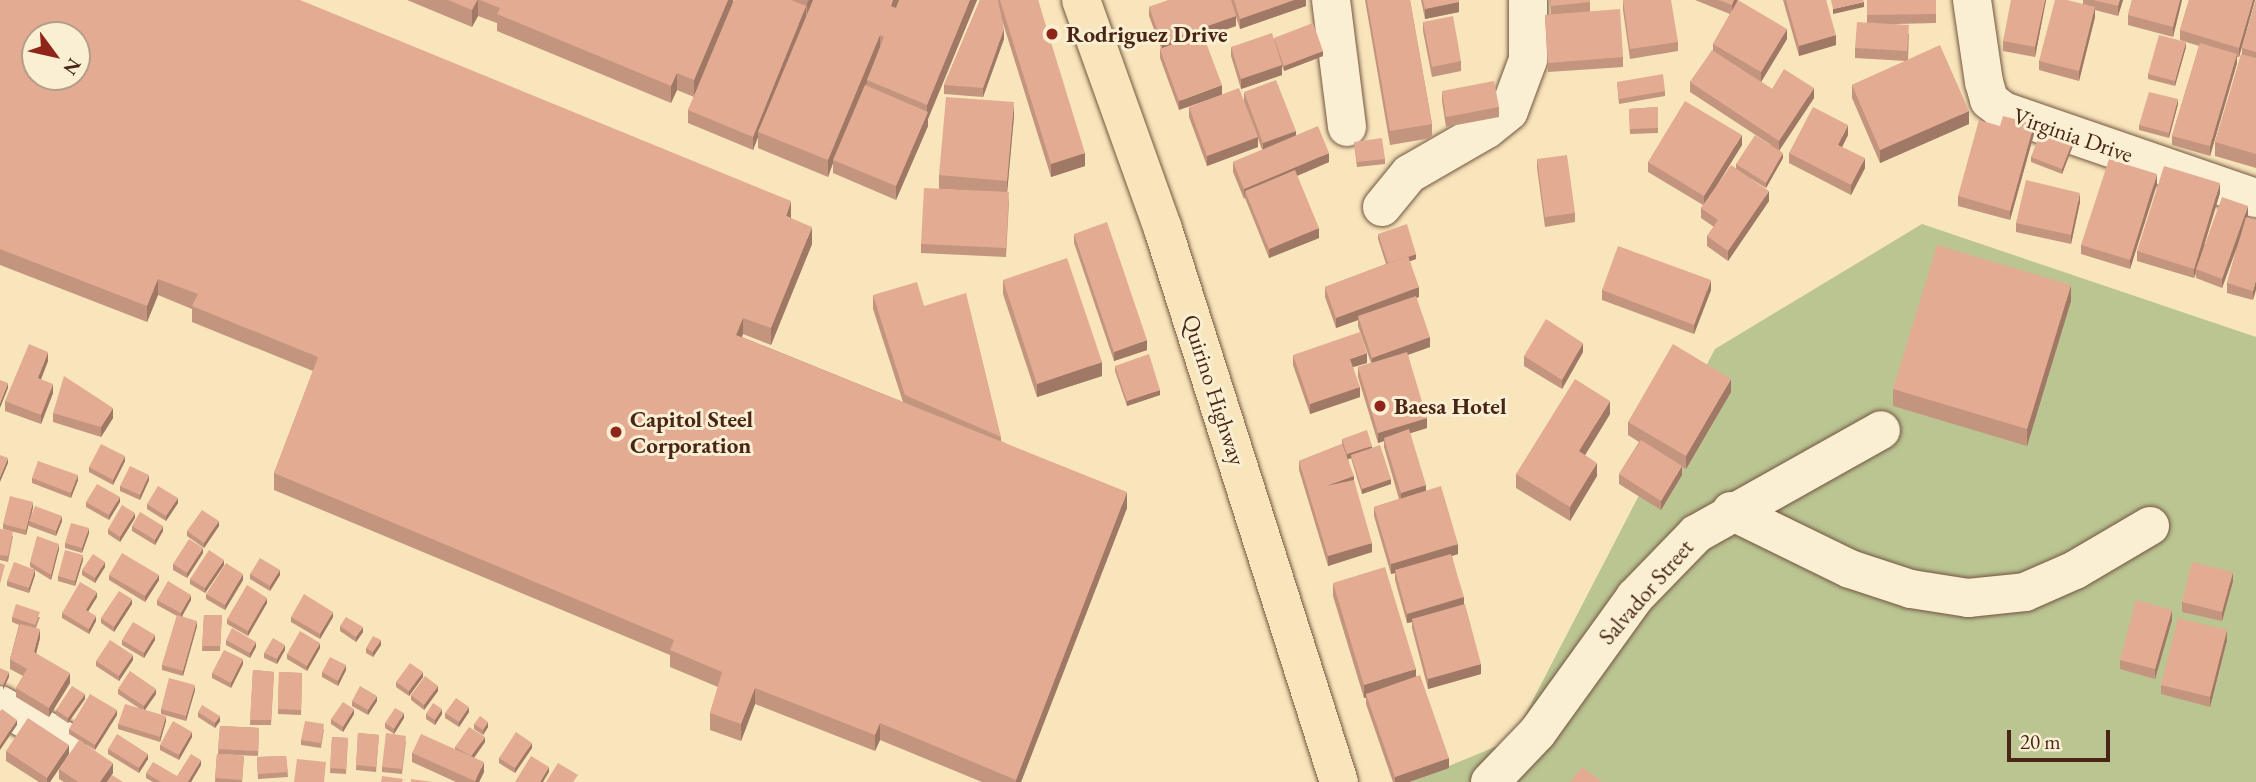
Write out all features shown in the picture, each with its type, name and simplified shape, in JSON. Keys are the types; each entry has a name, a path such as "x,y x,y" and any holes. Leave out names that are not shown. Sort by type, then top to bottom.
{"main road":[{"name":"Quirino Highway","path":"1081,0 1163,229 1339,782"}],"street":[{"path":"1331,0 1347,127"},
{"path":"1382,207 1409,174 1488,130 1509,111 1528,60 1528,0"},
{"name":"Virginia Drive","path":"1972,0 1989,100 2003,111 2256,198"},
{"name":"Salvador Street","path":"1490,782 1537,733 1635,597 1696,534 1731,511 1881,430"},
{"path":"1731,511 1850,569 1911,589 1968,598 2025,592 2075,570 2150,526"},
{"path":"0,705 65,741"}],"green space":[{"path":"1922,224 2256,337 2256,782 1410,782 1512,740 1715,349"}],"building":[{"name":"Capitol Steel Corporation","path":"0,0 300,0 791,201 786,216 812,227 771,328 743,318 736,335 1127,492 1016,780 880,723 875,735 755,688 741,724 710,713 722,672 670,650 674,640 274,473 318,357 192,306 198,294 158,279 147,306 0,249"},
{"path":"448,0 477,0 472,10"},
{"path":"480,0 728,0 694,80 677,73 671,86 497,14 500,8"},
{"path":"734,0 791,0 806,6 753,137 688,110"},
{"path":"813,0 893,0 891,6 896,8 899,0 970,0 927,105 867,80 884,37 880,35 828,160 758,132"},
{"path":"980,0 998,0 1004,29 983,88 944,85"},
{"path":"1000,0 1038,0 1085,153 1051,164"},
{"path":"1169,0 1231,0 1236,16 1162,42 1149,7"},
{"path":"1234,0 1294,0 1240,19"},
{"path":"1367,0 1410,0 1432,124 1390,131"},
{"path":"1423,0 1459,0 1459,2 1425,9"},
{"path":"1551,0 1590,0 1590,2 1551,6"},
{"path":"1623,0 1671,0 1678,42 1630,49"},
{"path":"1719,0 1734,0 1732,5"},
{"path":"1738,0 1787,29 1761,72 1713,44"},
{"path":"1786,0 1826,0 1836,35 1799,46"},
{"path":"1831,0 1863,0 1864,2 1833,9"},
{"path":"1867,0 1936,0 1936,14 1867,15"},
{"path":"2011,0 2045,0 2035,47 2003,41"},
{"path":"2055,0 2095,7 2079,71 2039,61"},
{"path":"2093,0 2120,0 2118,6"},
{"path":"2132,0 2180,0 2173,27 2128,15"},
{"path":"2189,0 2253,0 2239,48 2180,30"},
{"path":"2256,0 2256,52 2242,48"},
{"path":"1620,9 1623,57 1548,63 1545,15"},
{"path":"1453,16 1461,61 1432,67 1423,22"},
{"path":"1857,22 1909,25 1907,51 1855,48"},
{"path":"1313,23 1323,51 1284,66 1274,38"},
{"path":"1202,32 1222,85 1179,101 1160,49"},
{"path":"1272,33 1282,65 1241,79 1231,47"},
{"path":"2159,35 2186,42 2175,81 2148,74"},
{"path":"2200,43 2237,54 2210,146 2172,136"},
{"path":"1940,45 1969,111 1880,150 1852,85"},
{"path":"1712,50 1772,89 1784,69 1814,88 1779,141 1690,82"},
{"path":"2241,54 2256,58 2256,154 2215,142"},
{"path":"1663,74 1665,91 1619,99 1617,82"},
{"path":"1276,80 1296,131 1263,143 1244,92"},
{"path":"1494,81 1499,107 1446,117 1442,91"},
{"path":"865,85 928,112 896,186 833,160"},
{"path":"1239,88 1258,137 1207,156 1189,107"},
{"path":"2149,92 2178,99 2169,133 2139,125"},
{"path":"946,97 1014,102 1007,181 939,175"},
{"path":"1685,101 1742,135 1704,196 1648,162"},
{"path":"1658,107 1658,128 1630,129 1629,109"},
{"path":"1813,107 1848,125 1838,145 1865,158 1851,185 1789,153"},
{"path":"2003,116 2034,124 2010,211 1958,196 1979,120 2000,126"},
{"path":"1318,126 1329,153 1244,189 1233,162"},
{"path":"2043,126 2074,138 2062,169 2031,157"},
{"path":"1755,135 1783,153 1766,183 1736,164"},
{"path":"1382,138 1385,159 1357,162 1354,142"},
{"path":"1567,155 1575,213 1545,217 1537,159"},
{"path":"2109,159 2157,174 2130,260 2081,245"},
{"path":"1731,165 1769,191 1728,251 1707,236 1718,220 1701,208"},
{"path":"2164,166 2220,183 2194,269 2137,251"},
{"path":"1295,170 1319,228 1269,249 1245,191"},
{"path":"2026,180 2080,193 2071,235 2016,223"},
{"path":"924,188 1009,192 1006,248 921,244"},
{"path":"2222,197 2248,206 2222,279 2196,269"},
{"path":"2246,217 2256,220 2256,280 2253,291 2227,283"},
{"path":"1107,222 1147,340 1114,352 1074,234"},
{"path":"1407,224 1416,254 1388,263 1378,234"},
{"path":"1937,245 2071,285 2027,429 1893,389"},
{"path":"1618,246 1711,280 1694,325 1602,290"},
{"path":"1408,256 1419,287 1336,318 1325,287"},
{"path":"1067,258 1102,362 1037,384 1003,280"},
{"path":"917,282 924,306 966,293 1001,437 905,395 873,295"},
{"path":"1416,296 1430,337 1372,358 1358,316"},
{"path":"1546,319 1583,343 1562,380 1524,356"},
{"path":"1360,332 1367,353 1350,359 1360,387 1310,404 1293,355"},
{"path":"29,344 48,352 38,378 53,384 41,415 5,401"},
{"path":"1673,344 1731,379 1686,456 1628,422"},
{"path":"1407,352 1427,418 1378,433 1358,367"},
{"path":"1149,354 1160,390 1127,401 1115,366"},
{"path":"64,376 113,408 101,427 53,413"},
{"path":"1575,379 1610,401 1579,451 1597,463 1570,507 1516,474"},
{"path":"0,380 8,383 0,403"},
{"path":"1409,429 1426,485 1401,493 1384,438"},
{"path":"1367,430 1372,446 1347,454 1342,439"},
{"path":"1641,440 1682,466 1661,501 1619,474"},
{"path":"101,444 125,456 113,480 89,467"},
{"path":"1342,444 1354,476 1326,486 1354,480 1372,543 1328,556 1299,461"},
{"path":"1380,445 1391,479 1362,489 1351,455"},
{"path":"0,455 8,458 0,477"},
{"path":"38,461 78,475 71,493 32,478"},
{"path":"130,466 149,475 140,495 120,486"},
{"path":"97,484 120,497 109,515 86,502"},
{"path":"158,486 178,498 166,516 147,504"},
{"path":"1441,486 1458,544 1391,564 1374,507"},
{"path":"10,496 33,502 26,530 3,524"},
{"path":"122,505 135,513 120,537 108,529"},
{"path":"35,506 62,516 56,531 29,521"},
{"path":"202,510 219,521 204,543 187,531"},
{"path":"140,512 163,526 155,540 132,526"},
{"path":"71,523 89,528 82,548 65,543"},
{"path":"0,529 13,531 8,556 0,555"},
{"path":"37,536 59,544 51,575 30,562"},
{"path":"189,539 203,548 187,573 173,564"},
{"path":"65,550 83,555 75,581 58,576"},
{"path":"209,550 224,560 205,588 190,579"},
{"path":"122,553 159,575 145,596 109,575"},
{"path":"93,554 105,562 95,578 82,570"},
{"path":"1451,554 1464,597 1407,614 1395,570"},
{"path":"260,558 280,570 270,586 250,574"},
{"path":"14,562 35,570 29,588 7,581"},
{"path":"2192,562 2233,572 2222,612 2182,602"},
{"path":"0,563 5,565 0,584"},
{"path":"226,563 243,574 225,605 206,594"},
{"path":"1385,567 1416,669 1364,685 1333,583"},
{"path":"168,581 191,595 181,613 157,600"},
{"path":"80,582 97,592 86,610 96,616 89,629 62,613"},
{"path":"247,585 267,598 248,631 227,619"},
{"path":"119,591 132,599 114,627 101,618"},
{"path":"304,594 333,612 320,634 291,617"},
{"path":"2136,600 2172,610 2155,669 2120,660"},
{"path":"16,604 40,612 35,625 12,617"},
{"path":"1465,604 1481,664 1428,679 1412,619"},
{"path":"177,615 197,621 183,671 162,665"},
{"path":"204,615 222,615 220,646 202,646"},
{"path":"346,617 363,627 356,637 340,626"},
{"path":"2178,618 2227,630 2210,697 2161,685"},
{"path":"133,622 155,635 144,653 122,640"},
{"path":"20,624 40,629 34,652 70,673 49,708 16,688 27,669 10,659"},
{"path":"232,628 256,642 250,653 226,640"},
{"path":"300,631 320,643 307,666 287,654"},
{"path":"373,636 381,640 373,652 366,648"},
{"path":"273,638 285,645 277,659 264,653"},
{"path":"110,640 133,655 119,676 96,661"},
{"path":"224,650 243,659 231,683 212,673"},
{"path":"330,657 346,665 338,681 322,672"},
{"path":"410,663 423,672 409,691 396,682"},
{"path":"0,668 9,672 3,685 0,684"},
{"path":"253,670 274,672 271,720 250,720"},
{"path":"130,671 156,689 144,706 118,689"},
{"path":"279,672 302,673 301,710 278,709"},
{"path":"1420,675 1449,758 1395,777 1366,694"},
{"path":"425,676 438,686 424,705 411,695"},
{"path":"169,678 195,685 186,716 161,709"},
{"path":"72,686 85,694 68,718 56,710"},
{"path":"360,686 377,696 368,710 352,701"},
{"path":"90,694 117,710 95,745 69,729"},
{"path":"456,698 469,707 459,722 445,713"},
{"path":"343,702 354,709 343,727 331,719"},
{"path":"433,703 442,709 435,720 426,714"},
{"path":"125,704 166,716 160,737 118,724"},
{"path":"202,705 220,716 215,723 198,712"},
{"path":"395,708 404,713 394,729 385,723"},
{"path":"2,709 17,720 0,745 0,711"},
{"path":"480,716 488,722 483,730 474,724"},
{"path":"28,718 69,745 47,778 6,751"},
{"path":"173,721 192,732 179,755 160,745"},
{"path":"305,721 324,724 321,743 301,740"},
{"path":"220,726 259,728 258,751 218,749"},
{"path":"469,727 485,737 471,756 455,747"},
{"path":"516,732 532,743 515,768 499,758"},
{"path":"358,733 379,735 376,767 356,765"},
{"path":"386,733 406,736 402,769 382,767"},
{"path":"117,734 148,754 139,768 108,749"},
{"path":"421,734 484,762 475,781 412,753"},
{"path":"332,737 348,738 346,769 330,768"},
{"path":"79,740 113,763 100,782 78,782 59,769"},
{"path":"191,754 201,760 188,782 161,782 146,773 153,762 177,776"},
{"path":"217,754 244,756 242,780 215,778"},
{"path":"286,756 288,772 258,774 257,757"},
{"path":"531,756 549,767 540,782 515,782"},
{"path":"297,759 326,762 324,782 294,782"},
{"path":"558,763 578,775 573,782 546,782"},
{"path":"1582,767 1602,782 1570,782"},
{"path":"112,775 123,782 107,782"},
{"path":"382,776 403,779 402,782 381,782"},
{"path":"411,779 433,782 411,782"}],"place":[{"name":"Rodriguez Drive","path":"1052,34"},
{"name":"Baesa Hotel","path":"1380,406"},
{"name":"Capitol Steel Corporation","path":"616,432"}]}
